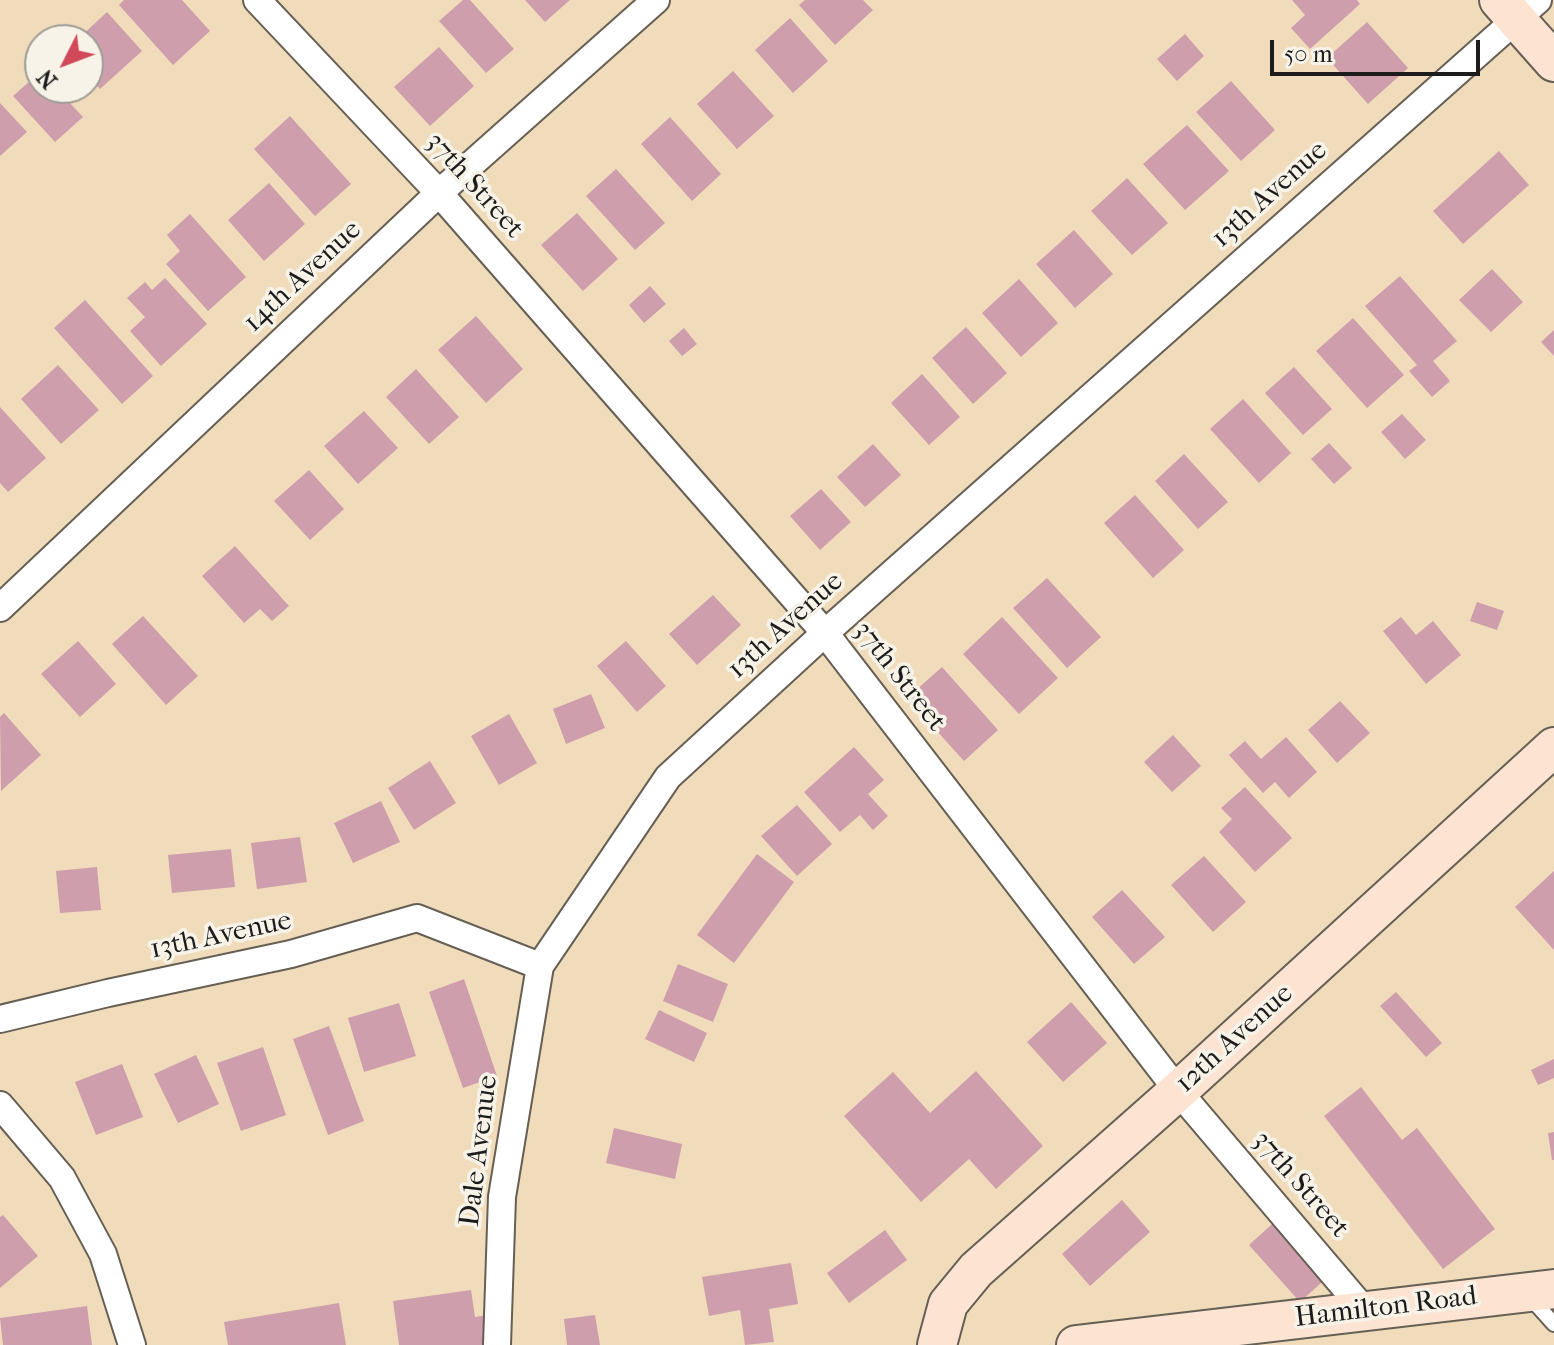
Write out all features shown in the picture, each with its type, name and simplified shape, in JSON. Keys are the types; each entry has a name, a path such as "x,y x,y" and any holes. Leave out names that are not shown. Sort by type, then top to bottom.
{"street":[{"name":"37th Street","path":"257,0 439,193 825,633 1178,1091 1365,1311"},
{"name":"14th Avenue","path":"0,608 439,193 656,0"},
{"path":"1518,6 1554,62"},
{"name":"13th Avenue","path":"0,1019 291,954 417,918 540,966 668,777 1518,6"},
{"name":"12th Avenue","path":"937,1345 948,1304 976,1270 1178,1091 1554,747"},
{"name":"Dale Avenue","path":"497,1345 502,1197 540,966"},
{"path":"0,1105 62,1178 103,1254 132,1345"},
{"name":"Hamilton Road","path":"1076,1345 1540,1290"}],"lane":[{"path":"1540,1290 1554,1324"}],"building":[{"path":"124,0 182,0 210,31 173,65 119,5"},
{"path":"463,0 470,0 514,49 486,73 439,21"},
{"path":"525,0 570,0 545,22"},
{"path":"805,0 863,0 873,10 835,45 799,5"},
{"path":"1292,0 1357,0 1360,4 1310,49 1291,28 1305,15"},
{"path":"107,12 142,51 104,85 104,24 94,24"},
{"path":"790,18 828,61 793,93 755,50"},
{"path":"1367,22 1408,68 1368,104 1327,58"},
{"path":"1185,34 1204,56 1177,81 1157,59"},
{"path":"439,47 474,86 430,126 394,87"},
{"path":"733,71 774,116 737,149 697,104"},
{"path":"1231,81 1275,130 1241,161 1196,112"},
{"path":"24,86 24,104 71,104 83,117 55,142 13,96"},
{"path":"0,103 27,132 0,156"},
{"path":"290,116 351,184 315,216 254,149"},
{"path":"670,117 721,174 692,201 641,144"},
{"path":"1187,125 1229,171 1185,210 1143,164"},
{"path":"1499,151 1529,185 1463,244 1433,211"},
{"path":"616,169 665,223 635,250 586,196"},
{"path":"1127,178 1168,223 1132,255 1091,211"},
{"path":"269,183 305,224 264,261 228,220"},
{"path":"577,213 618,259 583,291 541,245"},
{"path":"190,214 246,277 208,311 166,264 180,251 167,235"},
{"path":"1074,230 1113,274 1075,308 1036,264"},
{"path":"1492,269 1523,302 1491,332 1459,300"},
{"path":"1400,276 1457,341 1433,361 1450,381 1432,397 1409,371 1417,365 1365,306"},
{"path":"165,278 207,324 161,366 130,331 145,317 127,298 145,282 152,290"},
{"path":"1019,279 1058,323 1021,357 982,313"},
{"path":"650,286 666,304 644,323 629,305"},
{"path":"85,300 153,376 122,404 54,328"},
{"path":"476,316 523,369 486,403 438,350"},
{"path":"1353,318 1404,375 1367,408 1316,351"},
{"path":"966,327 1007,373 973,404 932,358"},
{"path":"684,328 697,344 682,356 669,341"},
{"path":"1554,330 1554,356 1541,342"},
{"path":"58,365 99,410 61,444 21,399"},
{"path":"1294,367 1332,409 1303,435 1265,393"},
{"path":"416,369 459,417 429,444 386,397"},
{"path":"922,374 960,417 929,445 891,403"},
{"path":"1243,399 1291,453 1259,483 1210,429"},
{"path":"0,407 46,458 8,492 0,483"},
{"path":"364,411 398,448 358,484 324,446"},
{"path":"1402,414 1426,440 1405,459 1381,432"},
{"path":"1329,443 1352,468 1334,484 1311,459"},
{"path":"873,444 901,475 865,507 837,477"},
{"path":"1184,454 1228,502 1198,529 1155,481"},
{"path":"309,470 344,509 310,540 274,501"},
{"path":"821,489 851,522 820,550 790,516"},
{"path":"1135,495 1184,550 1153,578 1104,523"},
{"path":"235,546 289,606 272,621 260,609 244,623 202,576"},
{"path":"1047,578 1101,637 1067,668 1013,608"},
{"path":"713,595 741,625 697,665 669,634"},
{"path":"1477,602 1504,611 1497,630 1470,621"},
{"path":"143,616 198,676 166,705 112,644"},
{"path":"1002,617 1058,678 1019,714 963,654"},
{"path":"1401,617 1416,635 1433,621 1461,655 1426,684 1383,631"},
{"path":"78,641 116,684 80,717 41,674"},
{"path":"626,641 666,686 637,712 597,666"},
{"path":"942,667 998,730 964,761 907,698"},
{"path":"591,694 605,728 566,744 553,709"},
{"path":"1340,701 1370,733 1337,763 1308,730"},
{"path":"4,713 41,755 1,791 0,717"},
{"path":"509,714 537,763 499,785 471,736"},
{"path":"1173,735 1201,766 1172,792 1144,762"},
{"path":"1286,737 1317,772 1289,798 1275,782 1263,793 1229,755 1245,741 1261,759"},
{"path":"854,747 884,780 868,794 888,816 873,830 860,815 840,832 804,792"},
{"path":"430,761 456,803 414,830 388,788"},
{"path":"1245,787 1292,838 1255,872 1219,832 1232,819 1221,808"},
{"path":"381,801 400,842 353,863 334,823"},
{"path":"797,805 832,844 797,876 761,836"},
{"path":"300,837 307,882 257,889 251,843"},
{"path":"231,849 235,887 172,893 168,855"},
{"path":"757,854 794,882 734,963 697,935"},
{"path":"1204,856 1246,902 1213,932 1171,885"},
{"path":"97,867 101,910 60,913 56,871"},
{"path":"1554,871 1554,950 1515,907"},
{"path":"1122,890 1165,937 1134,964 1092,917"},
{"path":"678,964 728,984 713,1022 663,1001"},
{"path":"464,979 497,1076 463,1088 429,992"},
{"path":"1396,992 1442,1043 1426,1057 1380,1006"},
{"path":"1071,1002 1107,1043 1063,1082 1027,1042"},
{"path":"399,1003 416,1056 364,1072 348,1018"},
{"path":"659,1010 707,1033 694,1062 645,1039"},
{"path":"329,1026 364,1121 328,1135 293,1039"},
{"path":"263,1047 286,1115 241,1131 217,1063"},
{"path":"196,1055 219,1104 178,1123 154,1074"},
{"path":"1554,1059 1554,1078 1538,1085 1531,1070"},
{"path":"122,1064 143,1117 96,1135 75,1082"},
{"path":"976,1071 1043,1146 996,1189 969,1159 921,1202 844,1116 893,1072 930,1113"},
{"path":"1361,1087 1402,1140 1417,1128 1495,1229 1443,1269 1324,1116"},
{"path":"614,1128 682,1144 675,1179 606,1163"},
{"path":"1554,1132 1554,1160 1552,1160 1548,1133"},
{"path":"1122,1200 1150,1232 1090,1286 1062,1254"},
{"path":"3,1215 38,1256 0,1288 0,1217"},
{"path":"1281,1216 1332,1273 1300,1302 1249,1245"},
{"path":"885,1230 907,1260 849,1303 827,1273"},
{"path":"791,1263 798,1304 769,1309 774,1342 745,1345 740,1310 709,1316 702,1277"},
{"path":"471,1290 475,1317 488,1315 493,1345 399,1345 393,1301"},
{"path":"339,1303 346,1345 228,1345 224,1322"},
{"path":"87,1306 92,1345 3,1345 0,1318"},
{"path":"595,1315 600,1345 567,1345 564,1319"}]}
